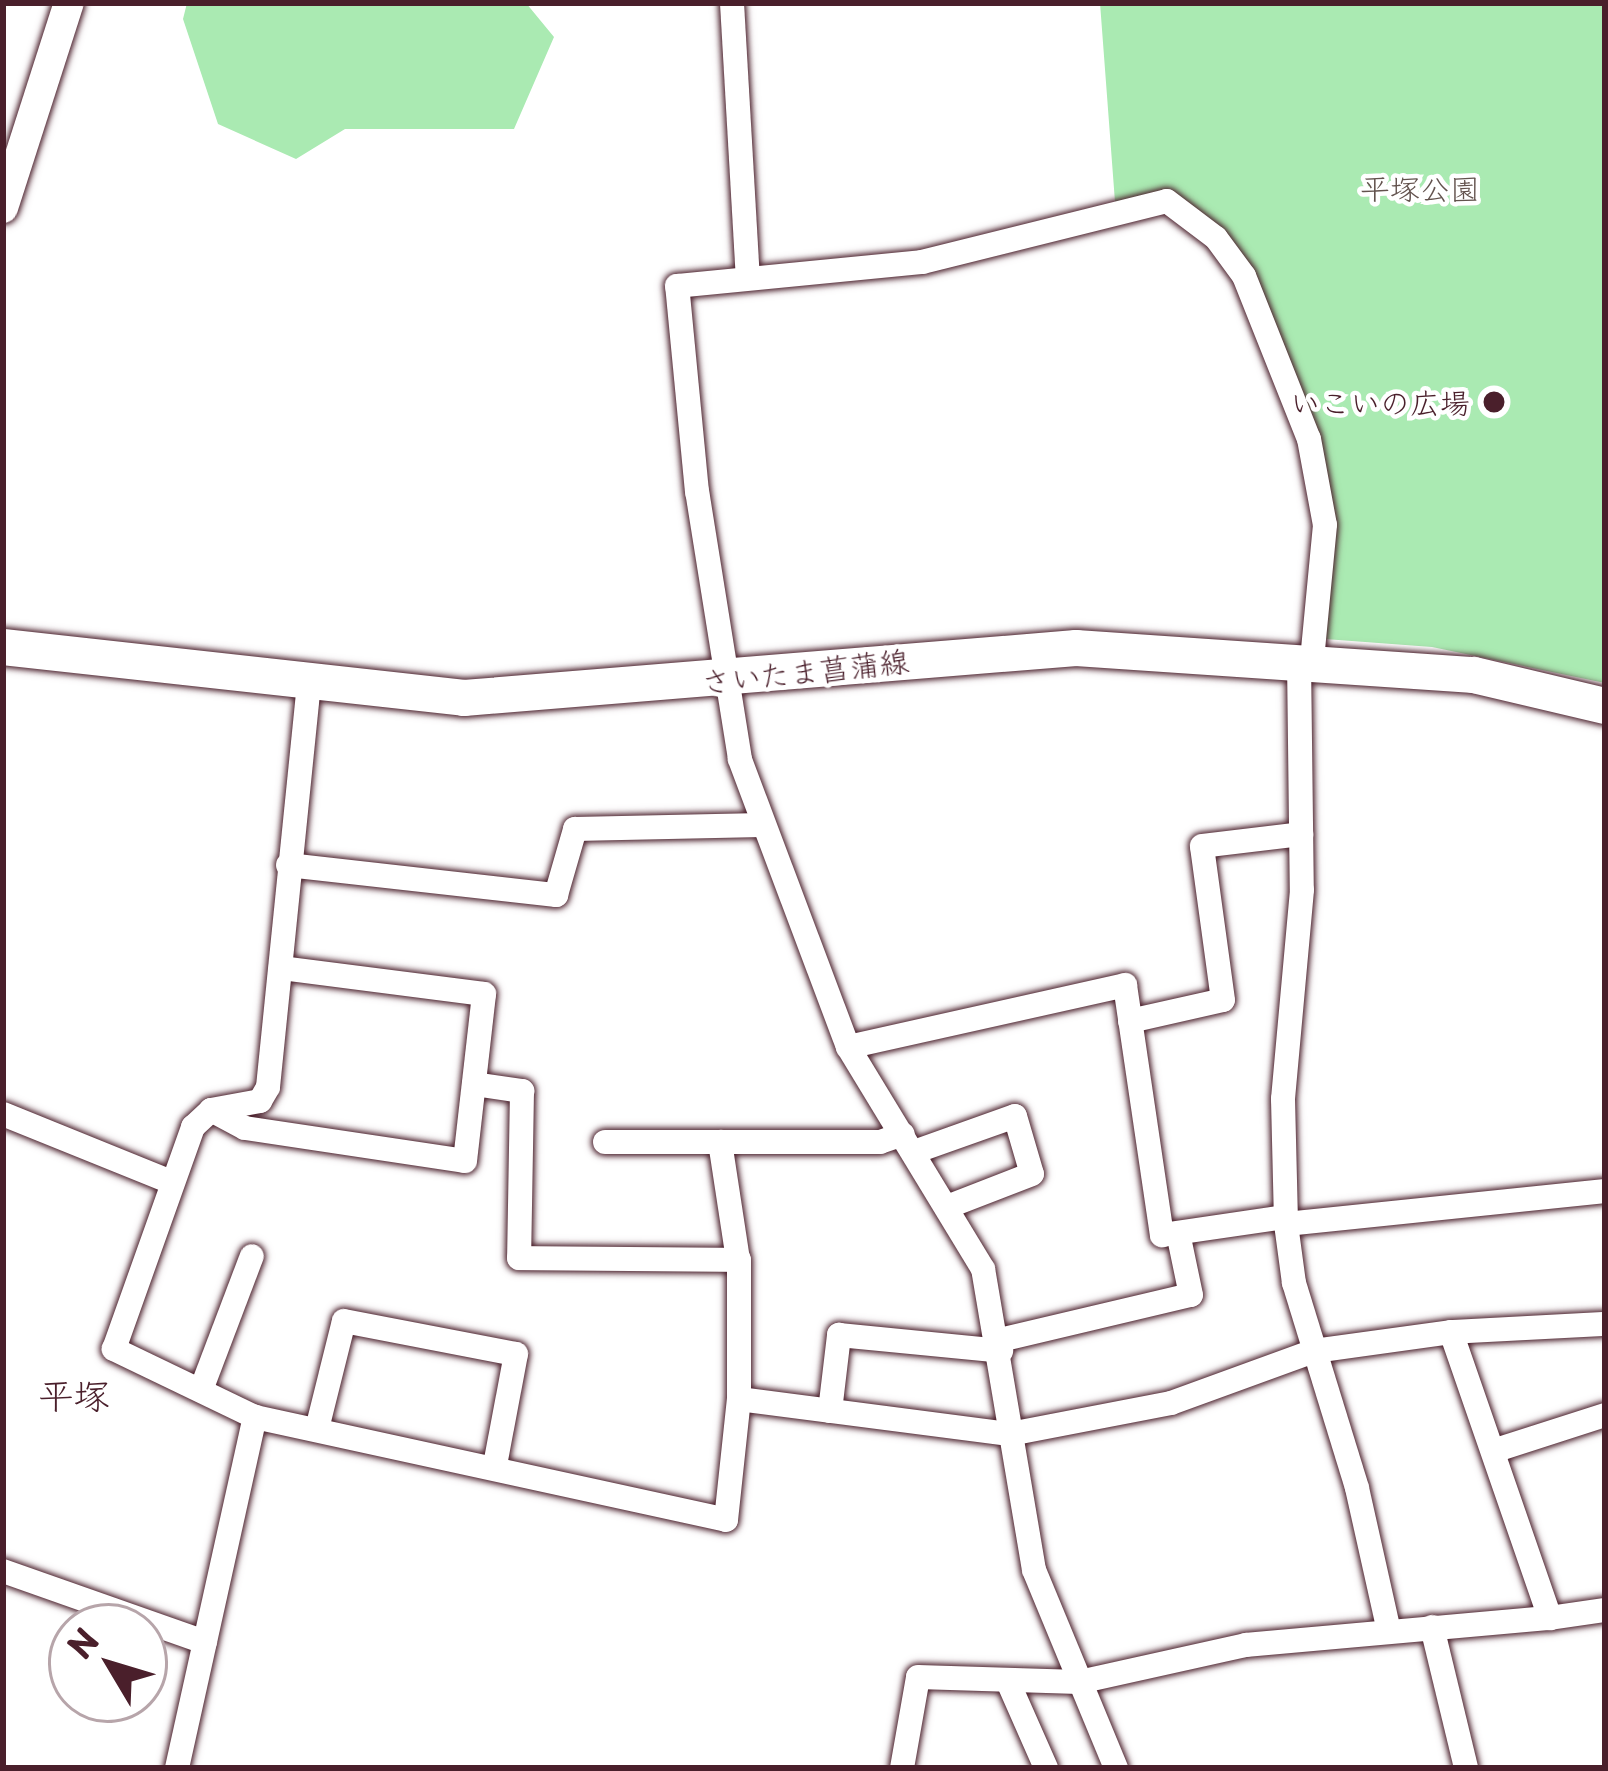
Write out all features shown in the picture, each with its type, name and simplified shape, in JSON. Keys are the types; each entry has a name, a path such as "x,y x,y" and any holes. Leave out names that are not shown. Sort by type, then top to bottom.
{"main road":[{"name":"さいたま菖蒲線","path":"3,646 464,698 1076,648 1474,674 1605,706"}],"street":[{"path":"3,208 69,3"},
{"path":"732,3 748,277"},
{"path":"1116,1768 1034,1570 1010,1434 1001,1346 983,1269 848,1047 740,760 697,492 677,286 922,262 1167,201 1216,238 1244,276 1309,440 1325,525 1305,661 1301,835 1283,1100 1286,1221 1314,1351 1388,1627"},
{"path":"309,682 268,1087 260,1101 211,1110 194,1126 114,1349 256,1417 495,1465 726,1520 745,1298 720,1142"},
{"path":"288,865 556,895 575,829 763,825"},
{"path":"1130,1021 1223,1000 1202,846 1301,835"},
{"path":"211,1110 245,1128 465,1160 484,994 281,968"},
{"path":"848,1047 1125,985 1162,1235 1605,1191"},
{"path":"474,1084 523,1091 519,1258 738,1260"},
{"path":"3,1114 171,1183"},
{"path":"604,1142 909,1143 1015,1116 1033,1174 947,1207"},
{"path":"830,1411 839,1335 1001,1346 1190,1294 1178,1233"},
{"path":"201,1390 252,1256"},
{"path":"317,1429 344,1322 516,1354 495,1465"},
{"path":"739,1400 1010,1434 1171,1402 1314,1351 1451,1332 1605,1324"},
{"path":"1451,1332 1550,1618"},
{"path":"1492,1451 1605,1415"},
{"path":"177,1768 256,1417"},
{"path":"3,1571 205,1642"},
{"path":"902,1768 918,1677 1009,1684 1079,1682 1246,1645 1388,1627 1550,1618 1605,1610"},
{"path":"1432,1627 1466,1768"},
{"path":"1009,1684 1046,1768"}],"green space":[{"path":"187,3 526,3 554,37 514,129 345,129 296,159 218,124 183,19"},
{"name":"平塚公園","path":"1100,3 1605,3 1605,683 1432,647 1325,639 1335,524 1226,234 1171,190 1115,202"}],"place":[{"name":"いこいの広場","path":"1494,402"}],"district":[{"name":"平塚","path":"74,1395"}]}
